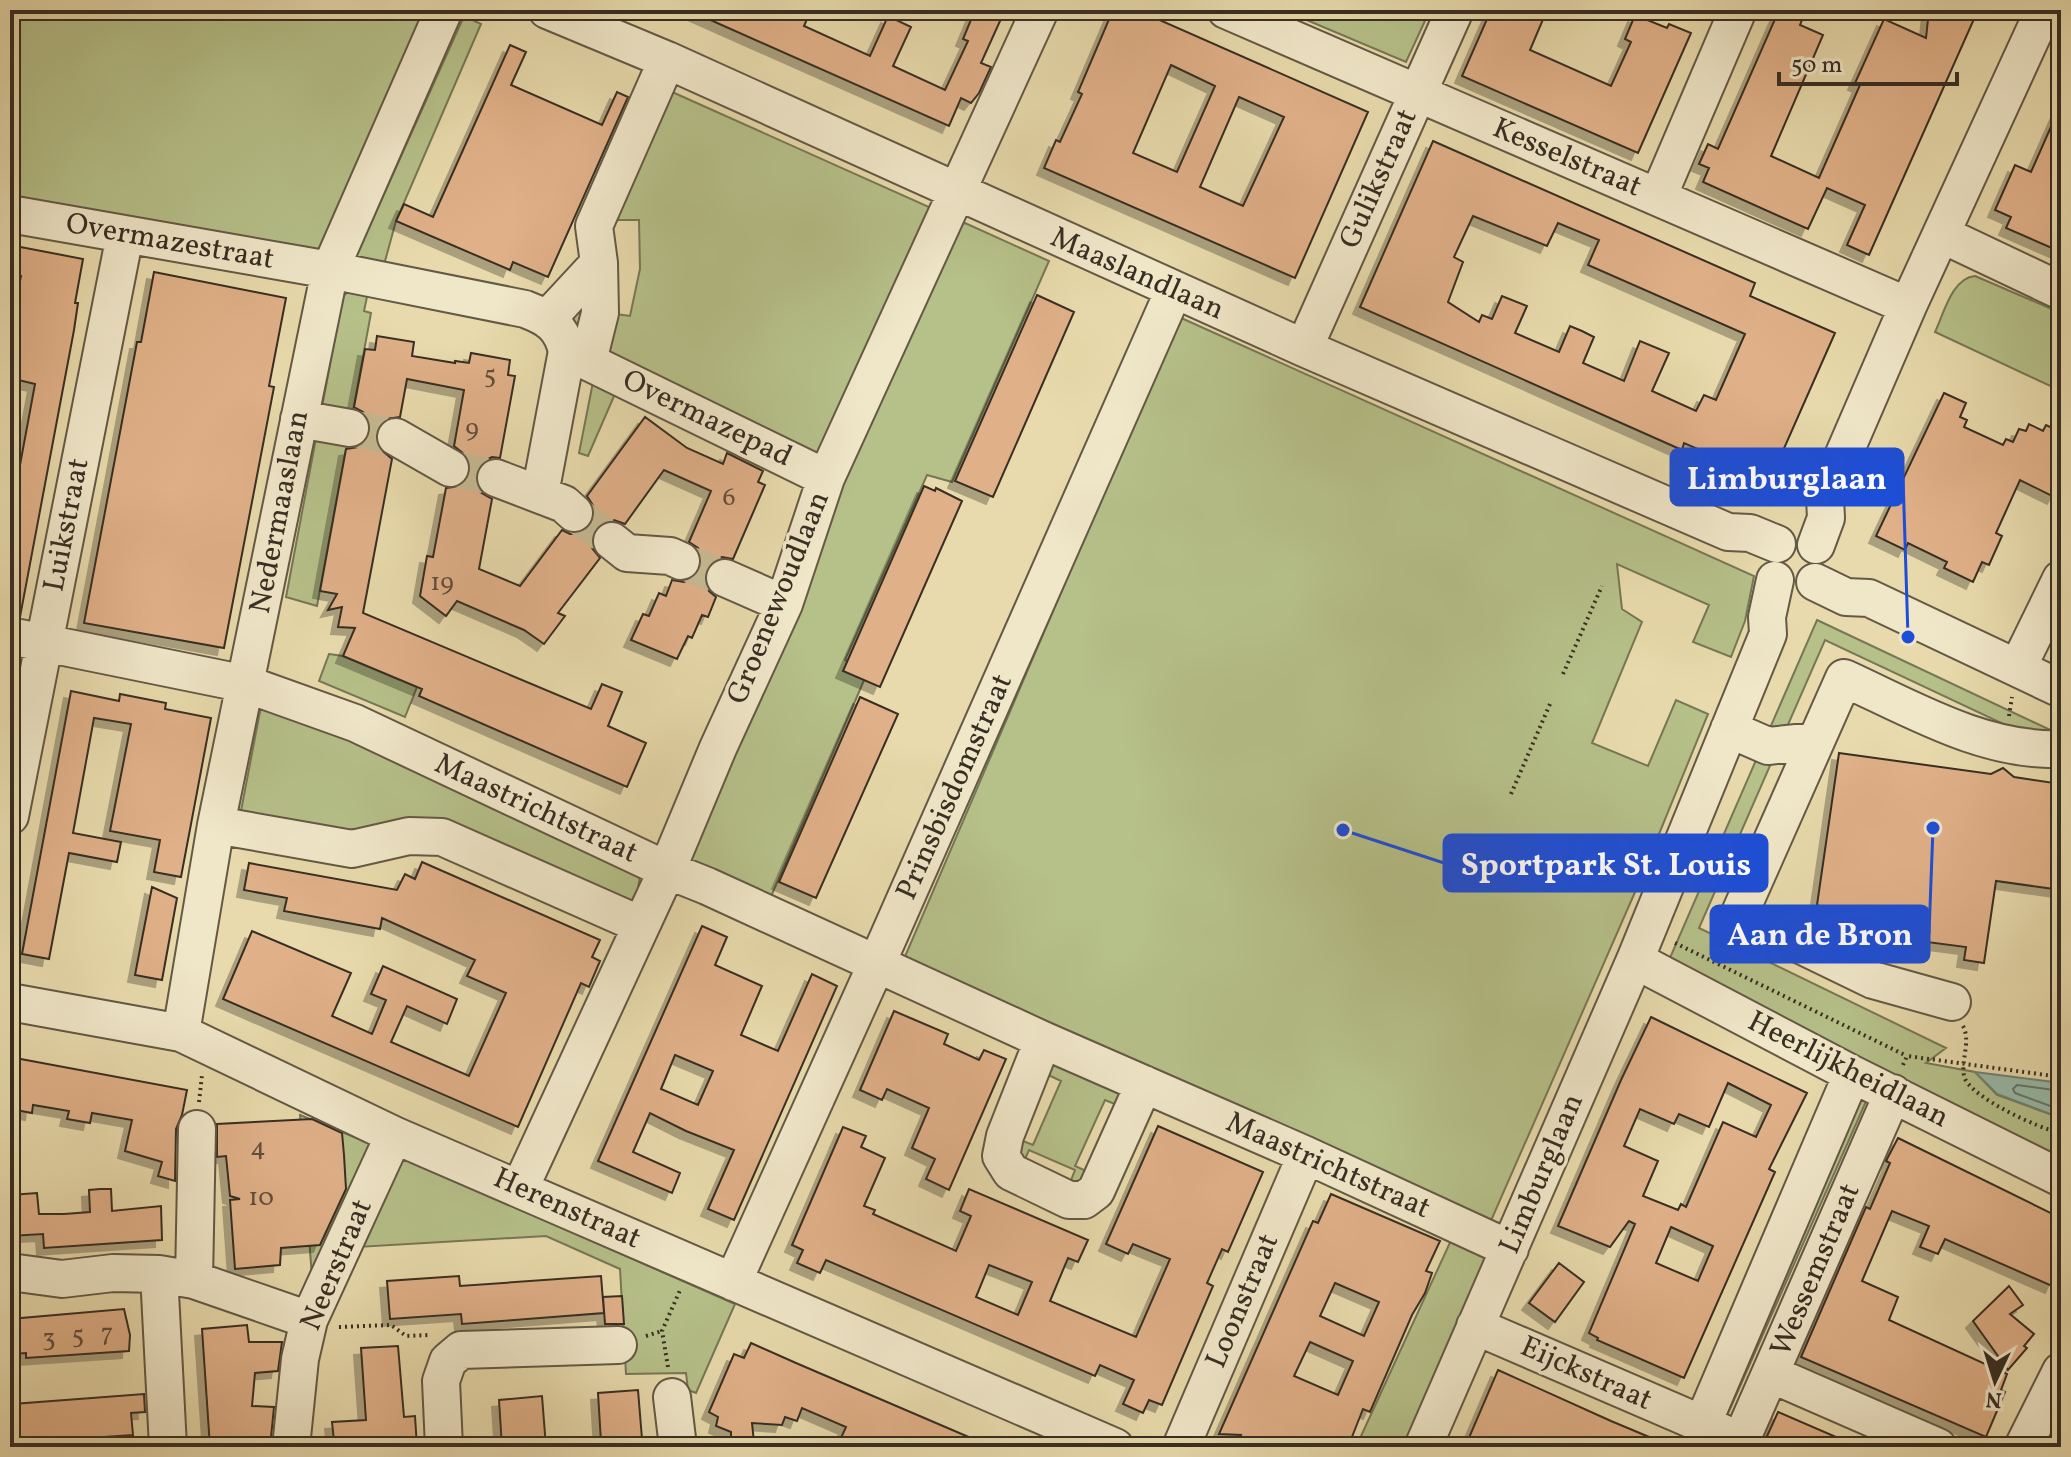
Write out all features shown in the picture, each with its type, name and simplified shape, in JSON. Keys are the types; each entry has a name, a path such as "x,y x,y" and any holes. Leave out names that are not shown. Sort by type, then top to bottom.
{"street":[{"name":"Nedermaaslaan","path":"192,1039 216,825 330,270 444,10"},
{"name":"Maaslandlaan","path":"547,10 667,60 1304,348 1728,532 1750,533 1797,562 1852,580 1869,598 2061,689"},
{"name":"Groenewoudlaan","path":"520,1188 667,870 718,748 784,604 826,478 1040,10"},
{"name":"Kesselstraat","path":"1226,10 1908,306"},
{"name":"Gulikstraat","path":"1304,348 1455,10"},
{"path":"1658,197 1738,10"},
{"name":"Limburglaan","path":"1423,1447 1641,944 1768,634 1767,617 1826,518 1825,498 1908,306 2044,10"},
{"name":"Overmazepad","path":"540,494 577,356 600,313 599,263 594,226 667,60"},
{"name":"Overmazestraat","path":"10,214 330,270"},
{"path":"1941,234 2061,291"},
{"name":"Luikstraat","path":"10,816 27,639 125,235"},
{"path":"548,318 599,263"},
{"path":"330,270 525,309 548,318 577,356"},
{"name":"Prinsbisdomstraat","path":"733,1282 1174,290"},
{"name":"Overmazepad","path":"577,356 826,478"},
{"path":"299,419 350,428"},
{"path":"396,437 450,468"},
{"path":"496,478 564,504 574,513"},
{"path":"612,541 627,553 670,556 681,561"},
{"path":"725,578 784,604"},
{"path":"2018,667 2061,579"},
{"name":"Maastrichtstraat","path":"27,639 246,684 355,723 667,870 1510,1249"},
{"path":"1952,1002 1873,980 1739,915 1844,678 1961,732 2004,743 2061,749"},
{"path":"1729,729 1768,746 1816,741"},
{"path":"1768,746 1796,786"},
{"name":"Maastrichtstraat","path":"216,825 352,849 409,836 442,837 641,925"},
{"name":"Heerlijkheidlaan","path":"1641,944 1852,1074 2061,1178"},
{"name":"Herenstraat","path":"10,1002 192,1039 394,1135 1115,1447"},
{"path":"1043,1040 1005,1136 1001,1156 1011,1172 1050,1193 1069,1200 1084,1200 1096,1191 1144,1084"},
{"name":"Wessemstraat","path":"1702,1425 1852,1074"},
{"name":"Wessemstraat","path":"1740,1443 1893,1093"},
{"path":"168,1447 176,1277 197,1129"},
{"name":"Neerstraat","path":"291,1447 300,1359 309,1320 394,1135"},
{"name":"Loonstraat","path":"1181,1447 1306,1155"},
{"path":"10,1272 62,1279 113,1273 176,1277 309,1320"},
{"name":"Eijckstraat","path":"1475,1326 1740,1443"},
{"path":"444,1447 441,1381 448,1361 461,1350 618,1345"},
{"path":"2023,1447 2061,1371"},
{"path":"1771,1374 1938,1447"},
{"path":"672,1397 678,1447"}],"path":[{"path":"1563,674 1602,586"},
{"path":"2004,743 2018,667"},
{"path":"1511,794 1550,704"},
{"path":"1641,944 1907,1056 2061,1077"},
{"path":"1952,1002 1968,1036 1963,1064 1965,1080 1980,1095 2045,1130 2061,1133"},
{"path":"192,1039 197,1129"},
{"path":"1893,1093 1907,1056"},
{"path":"672,1397 662,1331 691,1264"},
{"path":"309,1320 332,1328 391,1325 406,1336 433,1335 461,1350"}],"green space":[{"path":"10,10 431,10 320,258 10,196"},
{"path":"1283,10 1430,10 1406,62"},
{"path":"464,16 481,24 396,221 382,272 354,261"},
{"path":"661,87 929,207 818,465 579,348 561,314 586,291 594,311 630,316 640,269 639,220 618,220 610,205"},
{"path":"965,223 1049,261 952,482 927,475 845,660 868,671 770,899 678,858 955,227"},
{"path":"1975,276 2061,313 2061,391 1935,332 1960,283"},
{"path":"351,290 368,292 364,311 371,313 317,606 286,597 343,296"},
{"path":"1179,317 1754,576 1745,621 1731,657 1693,642 1709,605 1617,564 1622,609 1642,622 1592,743 1648,766 1676,700 1708,714 1639,883 1490,1223 904,959"},
{"path":"594,377 618,387 588,456 579,453"},
{"path":"1817,620 2061,735 2061,751 1825,640 1699,928 1946,1048 1926,1063 1975,1072 1997,1095 2061,1118 2061,1158 1666,967"},
{"path":"329,654 343,656 417,687 405,717 319,681"},
{"path":"262,701 641,869 638,889 629,906 451,831 344,839 240,816"},
{"path":"1047,1061 1126,1097 1122,1107 1105,1100 1075,1166 1093,1174 1068,1188 1075,1170 1029,1150 1022,1166 1015,1138 1033,1145 1061,1081 1042,1072"},
{"path":"1849,1087 1868,1097 1726,1418 1707,1409"},
{"path":"300,1115 374,1145 313,1291"},
{"path":"396,1155 735,1304 696,1393 688,1390 686,1373 626,1374 620,1269 546,1236 358,1247"},
{"path":"1453,1236 1494,1255 1420,1447 1356,1447"}],"water":[{"path":"1975,1072 2061,1083 2061,1118 1997,1094"}],"building":[{"path":"688,10 811,10 804,26 870,56 888,16 911,27 893,66 945,90 968,41 963,39 975,10 1005,10 981,63 991,67 979,93 971,103 961,98 949,126"},
{"path":"1113,10 1137,10 1368,112 1295,278 1044,168 1082,94 1078,92","holes":["1171,65 1215,86 1177,172 1133,153","1239,97 1284,117 1243,206 1200,187"]},
{"path":"1491,10 1547,10 1530,50 1611,86 1631,42 1625,39 1635,15 1667,28 1669,24 1691,33 1638,153 1462,76"},
{"path":"1779,10 1806,10 1800,25 1823,35 1771,156 1819,178 1860,85 1855,83 1884,19 1926,38 1929,10 1978,10 1869,255 1847,245 1865,205 1827,188 1808,229 1703,182 1709,168 1699,164 1708,144 1718,149"},
{"path":"510,45 526,52 511,85 602,125 617,92 628,97 548,277 513,262 510,270 396,221 404,204 433,217"},
{"path":"2061,104 2061,252 2006,228 2011,217 1995,210 2015,165 2031,172"},
{"path":"1433,141 1755,283 1750,296 1835,333 1770,480 1684,443 1682,450 1360,307","holes":["1473,216 1547,246 1558,223 1599,240 1588,265 1745,334 1716,400 1704,395 1696,411 1652,391 1669,353 1640,341 1624,381 1583,363 1594,337 1582,331 1570,326 1559,352 1515,333 1527,306 1502,296 1492,319 1482,315 1479,322 1448,302 1463,262 1454,257"]},
{"path":"10,245 83,259 75,303 78,303 74,330 20,617 10,616 10,519 35,384 10,378 10,331 21,276 10,273"},
{"path":"154,272 286,298 269,386 274,387 224,648 84,623 137,342 141,342"},
{"path":"1037,295 1074,312 993,497 955,481"},
{"path":"377,336 414,342 412,356 469,363 471,353 510,360 508,375 515,376 500,458 492,457 482,462 476,471 475,481 480,492 492,499 479,569 520,586 562,530 570,534 580,533 590,526 594,507 587,496 645,417 687,448 723,464 727,453 763,471 758,482 765,485 733,559 722,557 706,569 704,581 716,597 708,617 702,615 692,638 688,636 677,659 631,640 643,614 649,616 659,593 666,596 672,580 684,582 700,570 702,558 698,548 689,542 711,491 664,470 625,524 614,520 596,527 591,537 592,548 600,558 558,613 565,616 544,644 524,630 457,601 446,616 420,596 427,556 433,557 446,488 461,486 469,478 471,469 468,457 454,446 464,390 407,379 400,417 386,419 377,427 375,438 378,447 392,459 363,613 591,709 602,684 622,692 608,726 646,743 627,787 419,696 422,689 343,656 355,628 338,627 342,607 328,610 337,594 320,591 346,449 358,447 366,441 370,432 369,420 354,407 365,349 375,350"},
{"path":"1944,393 1966,403 1960,417 1967,420 1964,427 2003,445 2006,439 2013,442 2019,429 2026,431 2029,424 2043,431 2046,425 2061,432 2061,483 2054,497 2020,480 1996,533 2002,536 1989,565 1982,562 1973,582 1944,568 1947,562 1908,543 1905,550 1876,536"},
{"path":"924,486 935,491 936,488 962,501 880,687 843,671"},
{"path":"71,691 119,701 120,694 166,703 165,709 211,718 181,877 154,872 160,840 110,831 131,724 94,718 73,833 121,842 117,862 69,853 49,959 22,954"},
{"path":"860,697 898,714 816,898 779,882"},
{"path":"1839,753 1991,774 2003,768 2014,777 2061,784 2061,890 1996,881 1984,963 1964,960 1966,947 1881,936 1817,905"},
{"path":"422,862 600,940 592,957 600,961 589,987 581,983 518,1127 223,999 252,931 351,973 332,1016 372,1034 386,1000 371,994 383,966 457,999 447,1024 407,1006 391,1042 469,1076 506,993 467,976 475,960 382,918 380,929 284,911 287,898 244,890 249,863 397,890 405,874 415,879"},
{"path":"152,887 177,898 162,980 135,975"},
{"path":"702,926 727,937 715,965 762,986 741,1035 778,1051 812,974 837,986 734,1220 708,1209 734,1150 650,1113 633,1152 680,1173 672,1193 598,1161","holes":["675,1055 713,1071 698,1105 661,1089"]},
{"path":"894,1011 948,1034 944,1044 979,1060 984,1050 1006,1059 949,1190 926,1179 935,1159 912,1148 929,1108 887,1089 882,1100 860,1090"},
{"path":"1651,1017 1807,1093 1769,1169 1775,1172 1684,1378 1597,1340 1589,1333 1635,1224 1629,1221 1610,1247 1558,1226","holes":["1728,1083 1771,1105 1756,1137 1723,1122 1686,1207 1681,1204 1678,1210 1643,1196 1658,1161 1624,1146 1640,1109 1674,1124 1679,1114 1709,1127","1671,1227 1713,1246 1698,1281 1656,1263"]},
{"path":"10,1057 187,1090 176,1129 175,1181 158,1176 162,1162 125,1151 132,1120 92,1113 90,1123 67,1119 69,1111 33,1105 32,1113 10,1109"},
{"path":"312,1119 342,1133 344,1155 346,1189 320,1245 281,1248 280,1265 235,1269 230,1200 240,1199 230,1196 226,1156 217,1157 217,1124"},
{"path":"1158,1126 1263,1172 1228,1252 1222,1249 1207,1283 1213,1286 1162,1405 1149,1400 1143,1413 1123,1404 1134,1380 1100,1365 1095,1376 826,1260 820,1273 797,1263 803,1250 792,1245 843,1127 866,1136 861,1147 885,1158 864,1206 875,1210 873,1214 956,1251 971,1216 960,1211 969,1189 1088,1240 1078,1262 1068,1258 1050,1301 1136,1337 1170,1259 1133,1244 1128,1254 1106,1244","holes":["989,1265 1032,1282 1018,1315 976,1297"]},
{"path":"1898,1138 2061,1218 2061,1266 2052,1286 1945,1239 1938,1254 1920,1247 1929,1226 1892,1211 1862,1281 1898,1297 1889,1320 2007,1374 2001,1390 2005,1392 1986,1437 1801,1357 1866,1207 1870,1209 1890,1163 1886,1161"},
{"path":"111,1189 112,1211 161,1206 162,1240 44,1248 43,1234 10,1236 10,1195 37,1193 39,1214 64,1214 90,1212 89,1190"},
{"path":"1331,1194 1440,1241 1426,1271 1432,1273 1425,1293 1412,1315 1370,1412 1363,1409 1348,1447 1235,1447 1241,1435 1219,1434 1313,1221 1318,1223","holes":["1335,1283 1379,1302 1364,1336 1320,1316","1310,1342 1353,1361 1338,1395 1294,1376"]},
{"path":"1559,1263 1584,1282 1555,1322 1529,1303"},
{"path":"459,1276 460,1286 601,1276 604,1313 462,1324 461,1314 390,1319 387,1281"},
{"path":"2009,1286 2023,1305 2010,1314 2034,1334 2024,1346 2027,1348 2008,1370 1973,1321"},
{"path":"622,1296 624,1324 605,1324 603,1297"},
{"path":"124,1309 130,1335 129,1351 26,1358 26,1353 10,1354 10,1319"},
{"path":"247,1325 249,1342 282,1342 278,1371 255,1373 252,1406 274,1407 271,1437 250,1439 250,1447 210,1447 202,1329"},
{"path":"751,1343 992,1447 857,1447 840,1440 846,1427 802,1408 797,1421 785,1417 782,1425 752,1423 754,1442 731,1444 731,1432 716,1426 718,1417 709,1412 734,1354 744,1358"},
{"path":"398,1346 404,1417 415,1416 417,1447 379,1447 379,1438 334,1441 332,1422 366,1420 361,1348"},
{"path":"1498,1370 1611,1421 1673,1447 1465,1447"},
{"path":"638,1390 642,1439 601,1442 598,1393"},
{"path":"144,1394 145,1412 131,1413 133,1435 33,1442 32,1437 16,1439 15,1429 10,1429 10,1407 13,1404"},
{"path":"542,1396 546,1447 502,1447 499,1400"},
{"path":"1778,1412 1859,1447 1762,1447"}],"tunnel":[{"path":"350,428 396,437"},
{"path":"450,468 496,478"},
{"path":"574,513 612,541"},
{"path":"681,561 725,578"}],"place":[{"name":"Limburglaan","path":"1908,637"},
{"name":"Aan de Bron","path":"1933,828"},
{"name":"Sportpark St. Louis","path":"1343,830"}]}
